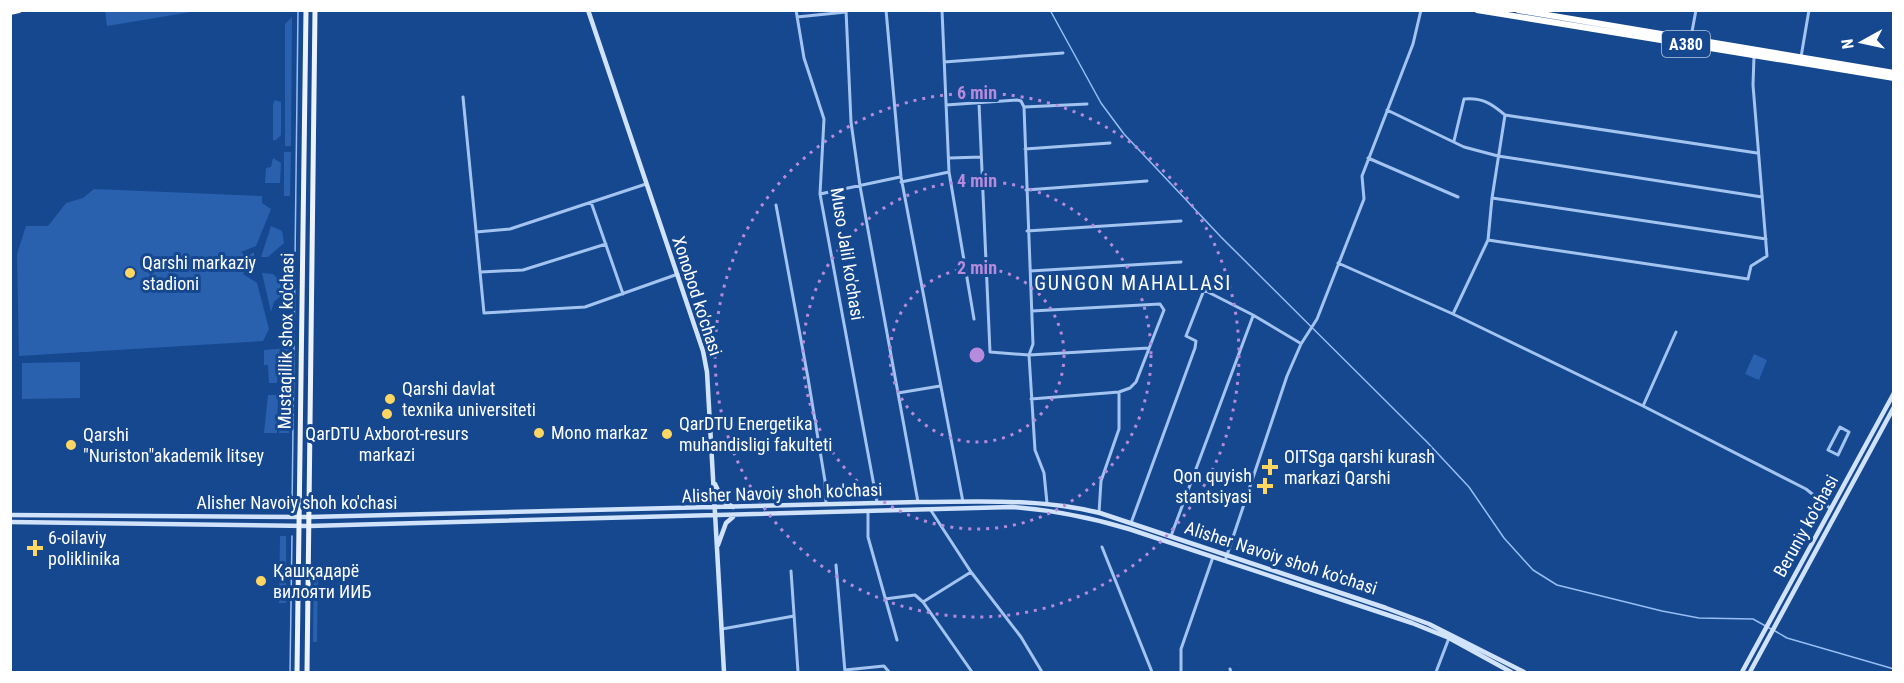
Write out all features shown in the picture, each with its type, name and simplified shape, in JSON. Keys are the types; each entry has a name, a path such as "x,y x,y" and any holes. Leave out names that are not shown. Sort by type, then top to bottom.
{"highway":[{"path":"10,12 19,10"},
{"name":"A380","path":"1478,10 1893,78"},
{"name":"A380","path":"1518,10 1893,72"}],"main road":[{"name":"Mustaqillik shox ko'chasi","path":"297,672 306,10"},
{"name":"Mustaqillik shox ko'chasi","path":"307,672 315,10"},
{"name":"Xonobod ko'chasi","path":"588,10 678,274 707,372 724,672"},
{"path":"302,338 310,338"},
{"name":"Beruniy ko'chasi","path":"1742,672 1893,393"},
{"name":"Beruniy ko'chasi","path":"1750,672 1893,407"},
{"path":"1872,432 1878,435"},
{"path":"712,478 723,501 738,508"},
{"name":"Alisher Navoiy shoh ko'chasi","path":"10,522 309,526 918,502 1047,503 1099,513 1171,536 1214,554"},
{"path":"908,503 908,510"},
{"name":"Alisher Navoiy shoh ko'chasi","path":"10,515 309,518 714,516 1012,507 1067,512 1214,554 1429,624 1524,672"},
{"path":"717,551 726,523 738,515"},
{"path":"93,516 93,523"},
{"path":"438,516 438,522"},
{"name":"Alisher Navoiy shoh ko'chasi","path":"1226,558 1449,638 1511,672"},
{"path":"1792,580 1799,583"}],"street":[{"name":"Muso Jalil ko'chasi","path":"796,10 804,58 824,119 820,194 878,504"},
{"path":"886,10 900,177 963,502"},
{"path":"942,10 949,172 974,319"},
{"path":"1226,558 1287,376 1300,344 1309,334 1317,319 1364,200 1362,176 1413,44 1421,10"},
{"path":"1691,39 1696,10"},
{"path":"1801,57 1809,10"},
{"path":"797,16 846,11 851,122 860,186 918,502"},
{"path":"944,62 1063,53"},
{"path":"1488,240 1748,279 1751,266 1767,256 1757,153 1753,85 1754,54"},
{"path":"463,97 483,313 585,307 678,274"},
{"path":"1454,141 1464,99 1488,101 1505,115 1757,153"},
{"path":"946,105 1017,100 1021,101 1024,107 1033,344 1029,355 1031,399 1035,450 1044,473 1047,503"},
{"path":"979,104 990,352 1029,355 1149,348"},
{"path":"1024,107 1087,104"},
{"path":"1387,110 1464,147 1498,156 1762,197"},
{"path":"1453,314 1488,240 1505,115"},
{"path":"1025,149 1110,143"},
{"path":"950,158 982,157"},
{"path":"1368,158 1458,197"},
{"path":"901,182 949,172"},
{"path":"820,194 900,177"},
{"path":"1026,190 1147,181"},
{"path":"476,232 510,229 646,184"},
{"path":"1492,198 1766,239"},
{"path":"591,202 623,294"},
{"path":"776,205 810,389 825,481 826,506"},
{"path":"1027,231 1181,220"},
{"path":"481,272 523,270 606,244"},
{"path":"1030,272 1181,262"},
{"path":"1338,263 1453,314 1643,406 1806,489 1831,509"},
{"path":"1131,523 1195,348 1196,341 1186,336 1204,290 1253,315 1300,344"},
{"path":"1031,399 1119,392 1130,388 1136,382 1164,310 1160,304 1032,311"},
{"path":"1171,536 1253,315"},
{"path":"1643,406 1676,332"},
{"path":"898,393 940,386"},
{"path":"1099,513 1101,481 1119,429 1119,392"},
{"path":"1840,427 1849,432 1838,455 1828,450 1840,427"},
{"path":"930,509 970,572 1021,637 1042,672"},
{"path":"868,511 868,537 897,640"},
{"path":"1102,547 1152,672"},
{"path":"1181,672 1181,649 1214,554"},
{"path":"836,565 845,671 884,666 889,672"},
{"path":"791,571 798,672"},
{"path":"923,602 970,572"},
{"path":"885,599 911,594 923,602 972,672"},
{"path":"722,629 794,616"},
{"path":"1436,672 1449,638"}],"shaded area":[{"path":"105,10 197,10 197,11 107,26"},
{"path":"292,17 291,146 285,146 285,24"},
{"path":"275,100 281,102 281,135 273,140 273,104"},
{"path":"284,152 291,152 290,196 284,196"},
{"path":"273,158 281,163 280,183 265,183 266,168 271,167"},
{"name":"Qarshi markaziy stadioni","path":"94,189 262,196 262,203 271,209 256,246 241,252 246,257 254,252 254,256 246,259 246,269 243,274 257,283 269,329 263,341 19,356 17,254 26,226 48,226 66,203 83,198"},
{"path":"271,226 282,231 284,243 268,257 261,257"},
{"path":"262,273 273,274 284,285 285,292 274,302 271,312"},
{"path":"289,348 289,385 281,385 281,357 278,356 277,383 269,383 268,365 264,365 264,350"},
{"path":"1754,354 1767,360 1759,380 1745,374"},
{"path":"80,362 80,398 22,399 22,363"},
{"path":"282,392 289,392 289,433 279,433 279,395"},
{"path":"268,395 278,395 277,433 264,433"},
{"path":"185,449 206,450 206,462 185,462"},
{"path":"280,536 286,536 286,603 279,603"},
{"path":"318,565 317,642 313,642 314,570"}],"waterway":[{"path":"292,510 298,10"},
{"path":"1050,10 1101,103 1124,134 1221,237 1427,442 1469,487 1504,538 1533,570 1557,585 1699,618 1753,619 1771,629"},
{"path":"290,672 292,536"},
{"path":"1775,631 1787,638 1894,669"}],"place":[{"name":"Qarshi markaziy stadioni","path":"130,273"},
{"name":"Qarshi davlat texnika universiteti","path":"390,399"},
{"name":"QarDTU Axborot-resurs markazi","path":"387,414"},
{"name":"Mono markaz","path":"539,433"},
{"name":"QarDTU Energetika muhandisligi fakulteti","path":"667,434"},
{"name":"Qarshi \"Nuriston\"akademik litsey","path":"71,445"},
{"name":"OITSga qarshi kurash markazi Qarshi","path":"1270,467"},
{"name":"Qon quyish stantsiyasi","path":"1265,486"},
{"name":"6-oilaviy poliklinika","path":"35,548"},
{"name":"Қашқадарё вилояти ИИБ","path":"261,581"}],"district":[{"name":"GUNGON MAHALLASI","path":"1133,283"}]}
